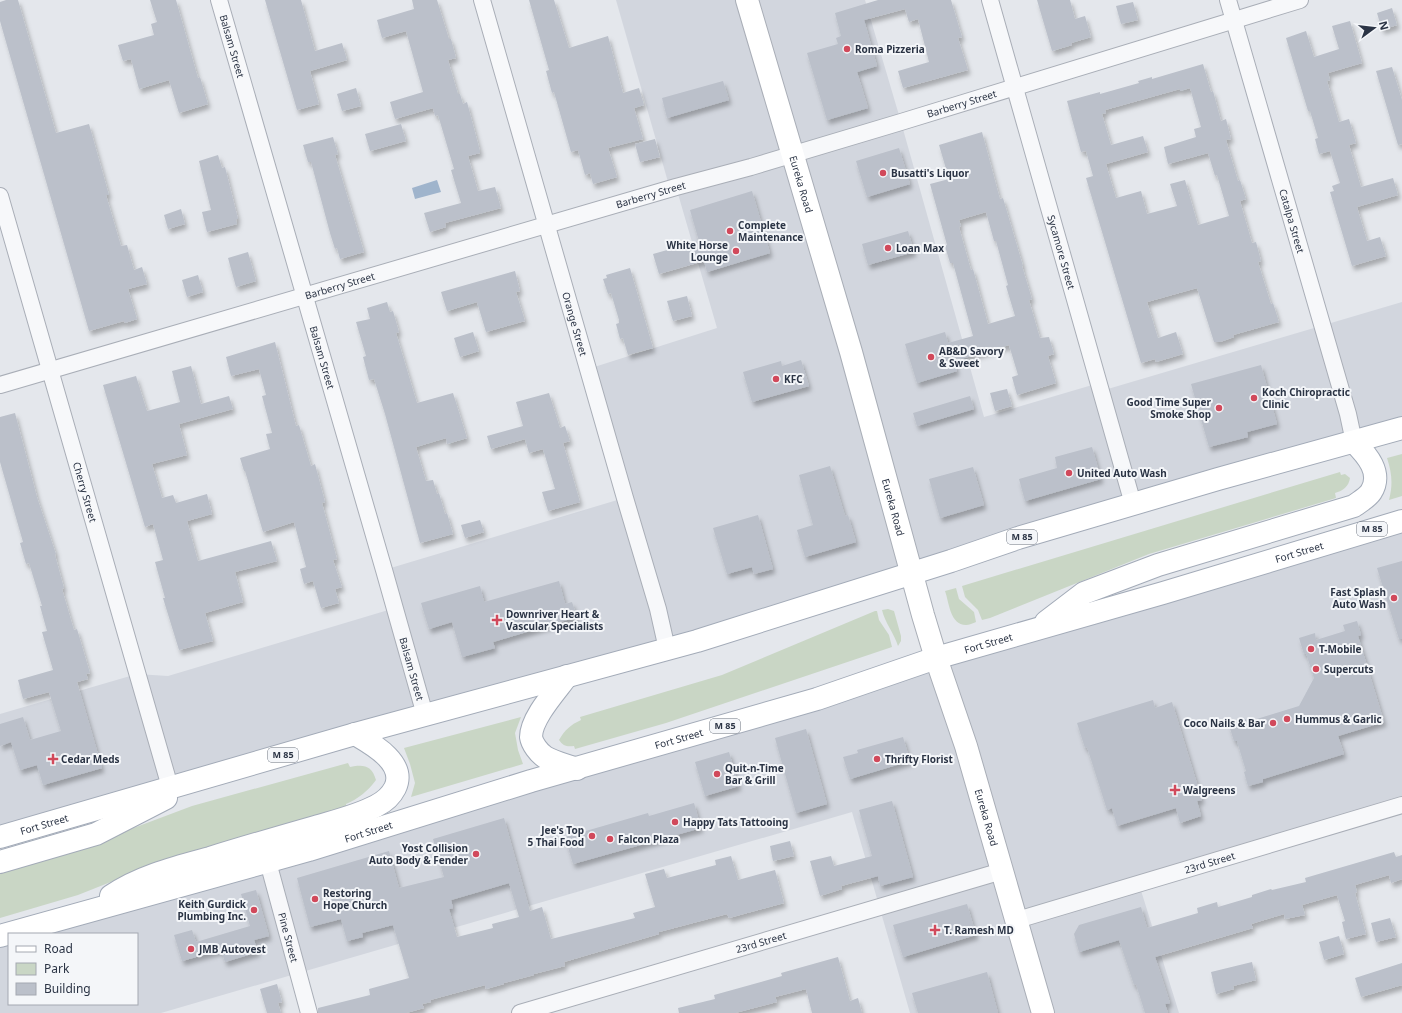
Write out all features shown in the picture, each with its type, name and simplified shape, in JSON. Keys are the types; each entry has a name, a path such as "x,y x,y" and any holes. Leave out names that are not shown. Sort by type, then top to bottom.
{"main road":[{"name":"Eureka Road","path":"747,0 851,352 911,573 936,658 966,746 1043,1013"},
{"name":"Fort Street","path":"0,836 355,734 704,639 951,561 1018,538 1218,479 1402,428"},
{"path":"1035,630 1084,593 1158,565 1354,506 1371,492 1376,479 1372,463 1366,454 1354,442"},
{"name":"Fort Street","path":"11,933 268,862 531,781 817,699 936,658 1201,582 1402,521"},
{"path":"567,676 539,715 533,728 531,738 535,747 545,756 559,763 577,769"},
{"path":"87,912 120,890 164,871 336,821 377,806 389,797 396,786 397,776 394,766 378,748 355,734"},
{"path":"0,862 96,834 211,775"}],"street":[{"name":"Balsam Street","path":"219,0 425,715"},
{"name":"Orange Street","path":"482,0 658,609 667,649"},
{"name":"Sycamore Street","path":"990,0 1016,87 1133,504"},
{"name":"Catalpa Street","path":"1228,0 1346,407 1354,442"},
{"name":"Barberry Street","path":"0,384 792,154 1300,0"},
{"name":"Cherry Street","path":"0,196 170,787"},
{"name":"23rd Street","path":"1017,920 1402,805"},
{"name":"Pine Street","path":"268,862 309,1013"},
{"name":"23rd Street","path":"520,1013 1002,871"}],"shaded area":[{"path":"616,0 865,0 984,417 1099,383 1101,391 1402,302 1402,428 0,837 0,714 137,674 168,676 395,608 384,570 624,498 588,369 717,328 676,187 670,189"},
{"path":"1402,521 1402,805 1139,884 1179,1013 910,1013 852,812 161,1013 0,1013 0,937 8,934 8,1005 138,1005 138,933 12,933"}],"green space":[{"path":"1402,454 1402,496 1389,500 1391,479 1387,458"},
{"path":"1340,472 1341,475 1345,474 1350,478 1345,488 1335,493 1336,498 1149,554 990,618 982,620 978,610 965,597 962,586"},
{"path":"956,588 959,599 974,612 976,622 967,625 961,624 953,617 945,591"},
{"path":"888,609 894,611 901,636 901,641 898,646 882,610"},
{"path":"877,611 879,620 889,635 892,647 666,723 575,749 574,746 565,746 559,740 568,728 581,720 580,717 722,675"},
{"path":"521,717 515,733 518,750 523,764 411,797 415,783 404,748"},
{"path":"348,763 350,767 366,767 372,771 376,780 370,788 355,800 346,804 346,809 156,864 78,895 0,918 0,870 99,841 192,806"}],"water":[{"path":"437,180 441,192 415,199 412,188"}],"building":[{"path":"6,0 18,0 56,133 89,124 109,195 106,195 121,246 127,245 134,270 142,267 147,284 128,289 137,319 125,323 124,321 89,331 0,21 0,2"},
{"path":"150,0 176,0 198,78 200,77 208,104 179,113 169,80 139,89 131,59 123,61 118,45 154,35 151,24 157,22"},
{"path":"265,0 301,0 315,51 342,43 347,60 310,71 319,104 297,110"},
{"path":"412,0 437,0 456,58 448,60 458,94 460,94 463,104 467,102 480,151 480,153 468,156 478,191 495,187 501,208 445,223 446,227 430,232 424,213 461,203 451,170 454,169 438,115 435,116 433,108 395,119 390,102 423,92 406,31 382,38 377,20 414,9"},
{"path":"529,0 554,0 569,48 608,36 623,93 639,88 644,105 634,108 643,139 608,148 617,177 593,184 590,173 585,175 578,150 571,152 554,92 552,93 546,71 549,70"},
{"path":"878,0 951,0 962,37 958,38 968,70 903,88 898,71 929,62 918,19 909,22 905,9 864,20 877,66 857,72 868,108 827,120 807,53 838,44 836,38 841,36 835,13"},
{"path":"1037,0 1070,0 1075,19 1085,16 1091,37 1052,51"},
{"path":"1133,2 1138,20 1121,24 1116,6"},
{"path":"1392,8 1397,25 1382,30 1377,13"},
{"path":"1350,21 1362,63 1328,73 1330,80 1327,81 1339,122 1349,119 1356,143 1349,145 1361,187 1393,178 1398,195 1357,207 1367,241 1380,237 1386,256 1352,266 1330,192 1334,191 1332,186 1340,183 1330,151 1319,154 1315,139 1318,138 1310,111 1308,111 1286,38 1306,31 1314,57 1339,49 1332,26"},
{"path":"1203,64 1211,92 1213,91 1221,121 1226,119 1231,139 1226,140 1238,181 1240,180 1246,199 1240,201 1252,243 1256,242 1261,261 1258,262 1271,304 1273,303 1279,322 1233,335 1234,337 1220,342 1214,342 1197,288 1147,302 1158,338 1176,332 1183,354 1156,362 1155,359 1141,363 1086,178 1093,176 1086,151 1081,152 1067,101 1100,92 1100,94 1139,83 1138,81 1152,77 1152,79","holes":["1190,88 1201,127 1194,129 1196,137 1164,147 1168,164 1208,153 1215,176 1217,175 1229,216 1198,225 1185,180 1170,184 1177,206 1147,214 1141,191 1116,198 1106,164 1148,152 1143,136 1111,145 1102,114 1106,113 1105,110 1180,89 1180,91"]},
{"path":"1392,67 1402,100 1402,144 1398,145 1376,71"},
{"path":"723,81 729,100 667,118 662,98"},
{"path":"356,88 361,106 342,111 337,94"},
{"path":"401,124 406,141 370,151 365,134"},
{"path":"982,132 1000,199 1003,198 1023,266 1032,299 1029,300 1040,338 1049,337 1054,354 1048,356 1056,383 1017,395 1012,377 1018,375 1009,345 954,361 957,371 917,383 905,344 945,332 948,343 973,336 953,263 950,263 945,246 947,245 930,184 949,179 939,145","holes":["986,212 994,241 996,241 1008,285 1006,286 1015,316 988,324 973,269 971,270 959,227 961,226 959,220"]},
{"path":"333,137 338,154 335,155 364,252 340,259 330,233 311,162 308,162 303,145"},
{"path":"655,139 660,157 640,162 635,144"},
{"name":"Busatti's Liquor","path":"899,148 910,184 867,197 856,161"},
{"path":"218,155 222,168 225,167 238,219 236,219 237,224 207,232 202,212 211,210 199,161"},
{"path":"752,191 770,253 707,272 704,261 659,274 653,254 699,241 690,210"},
{"path":"181,209 185,224 168,229 164,215"},
{"name":"Loan Max","path":"908,231 914,252 868,265 862,244"},
{"path":"248,252 256,281 236,287 228,258"},
{"path":"630,268 653,348 628,355 623,338 620,339 616,324 619,323 619,320 611,293 608,294 603,279 607,278 606,275"},
{"path":"515,271 520,291 516,292 525,321 486,332 477,302 447,311 441,292"},
{"path":"198,275 203,292 187,297 182,280"},
{"path":"687,296 692,316 673,321 667,301"},
{"path":"387,302 390,312 393,311 399,332 396,333 417,403 453,393 467,438 447,444 446,438 416,447 426,481 433,480 437,494 439,493 445,514 447,513 453,534 420,543 385,414 374,379 369,380 363,357 366,356 356,322 370,319 367,308"},
{"path":"473,332 479,351 460,357 454,338"},
{"path":"275,342 296,426 299,425 311,466 315,464 325,502 322,503 337,559 333,560 342,587 335,589 339,603 321,608 313,581 304,584 300,569 306,567 294,522 263,532 240,458 270,449 266,434 272,433 262,396 266,395 259,369 231,376 226,357"},
{"name":"KFC","path":"801,360 809,386 752,402 743,372 781,361 782,366"},
{"path":"1261,365 1277,424 1247,432 1248,437 1209,447 1191,384"},
{"path":"191,366 201,404 229,396 233,409 179,424 187,455 152,464 162,498 173,495 176,503 207,494 212,514 187,521 198,561 271,541 277,561 235,572 243,602 205,613 213,641 179,650 163,598 165,598 155,562 163,560 153,524 145,527 103,385 136,376 147,411 180,402 172,371"},
{"path":"1007,389 1012,406 995,411 990,393"},
{"path":"549,393 560,428 565,426 570,441 563,443 580,502 548,511 542,492 555,489 543,449 529,453 525,439 491,449 487,436 523,426 516,402"},
{"path":"970,396 974,409 917,426 913,413"},
{"path":"15,413 37,497 56,554 55,555 64,588 62,589 74,630 77,629 90,673 86,674 88,679 77,682 102,768 43,785 37,765 20,770 11,742 0,746 0,724 23,717 30,740 61,731 49,692 23,699 18,680 53,670 42,632 47,631 40,606 42,606 29,563 26,564 20,543 23,542 0,462 0,417"},
{"name":"United Auto Wash","path":"1092,447 1101,479 1025,501 1019,479 1057,468 1055,457"},
{"path":"830,466 845,516 848,515 856,542 805,557 797,530 813,525 799,475"},
{"path":"973,467 984,505 940,518 929,479"},
{"path":"758,515 773,569 754,574 752,567 727,574 713,528"},
{"path":"480,520 484,532 465,538 461,525"},
{"name":"Fast Splash Auto Wash","path":"1402,561 1402,639 1399,639 1377,568"},
{"name":"Downriver Heart & Vascular Specialists","path":"559,581 565,604 572,602 577,617 493,642 495,648 462,657 452,622 429,629 421,603 480,586 484,602"},
{"path":"1357,621 1361,635 1358,636 1384,722 1338,736 1344,754 1263,779 1263,782 1248,786 1244,772 1246,771 1237,741 1234,741 1229,725 1246,719 1247,722 1299,706 1314,678 1306,653 1304,654 1299,638 1315,633 1316,640 1345,631 1343,625"},
{"name":"Walgreens","path":"1153,700 1155,708 1172,702 1202,800 1197,801 1201,816 1180,823 1176,808 1117,826 1112,808 1107,810 1087,747 1085,748 1077,723"},
{"path":"806,729 827,804 796,813 775,738"},
{"name":"Thrifty Florist","path":"903,737 910,761 850,779 843,757 858,753 857,750"},
{"name":"Quit-n-Time Bar & Grill","path":"729,752 739,786 705,796 695,762"},
{"path":"892,801 913,877 880,886 878,876 841,886 842,889 820,896 810,861 831,856 834,866 872,856 859,810"},
{"name":"Falcon Plaza","path":"694,803 701,828 573,864 565,837 648,813 649,816"},
{"path":"504,818 530,911 542,907 551,939 635,918 633,913 655,907 645,874 664,869 667,878 716,865 715,860 731,856 738,880 775,870 784,903 729,918 727,914 659,932 659,934 564,962 565,966 486,989 485,985 430,1000 431,1002 422,1004 424,1008 406,1013 318,1013 318,1008 370,995 369,989 409,978 393,925 362,933 363,937 347,941 341,919 310,927 297,878 389,851 399,888 444,877 433,839","holes":["509,883 519,917 492,924 493,928 457,937 449,909 453,908 451,900"]},
{"path":"790,841 794,856 773,861 770,846"},
{"path":"1394,852 1396,857 1402,855 1402,879 1391,883 1389,875 1355,885 1357,892 1355,893 1366,934 1346,939 1342,922 1345,921 1337,895 1302,905 1305,915 1285,919 1284,914 1251,924 1253,928 1155,957 1170,1003 1165,1004 1168,1013 1145,1013 1136,984 1134,985 1119,940 1079,952 1074,934 1079,925 1141,907 1147,928 1198,913 1197,908 1217,902 1218,907 1252,897 1252,895 1271,889 1306,882 1305,878"},
{"path":"256,890 269,936 254,940 258,952 225,962 221,950 182,961 174,935 192,930 196,942 250,926 241,894"},
{"name":"T. Ramesh MD","path":"967,904 976,935 903,957 893,925"},
{"path":"1390,918 1396,937 1376,942 1371,923"},
{"path":"1339,936 1344,954 1324,960 1319,942"},
{"path":"838,957 850,1001 858,998 862,1013 812,1013 806,989 775,997 777,1002 735,1013 679,1013 678,1008 715,999 714,995 782,976 781,973"},
{"path":"1252,962 1256,980 1233,986 1234,989 1216,994 1211,972"},
{"path":"1402,963 1402,985 1361,997 1355,978"},
{"path":"987,972 998,1013 918,1013 912,993"},
{"path":"277,984 282,1002 278,1003 281,1013 267,1013 260,989"}],"place":[{"name":"Roma Pizzeria","path":"847,49"},
{"name":"Busatti's Liquor","path":"883,173"},
{"name":"Complete Maintenance","path":"730,231"},
{"name":"Loan Max","path":"888,248"},
{"name":"White Horse Lounge","path":"736,251"},
{"name":"AB&D Savory & Sweet","path":"931,357"},
{"name":"KFC","path":"776,379"},
{"name":"Koch Chiropractic Clinic","path":"1254,398"},
{"name":"Good Time Super Smoke Shop","path":"1219,408"},
{"name":"United Auto Wash","path":"1069,473"},
{"name":"Fast Splash Auto Wash","path":"1394,598"},
{"name":"Downriver Heart & Vascular Specialists","path":"497,620"},
{"name":"T-Mobile","path":"1311,649"},
{"name":"Supercuts","path":"1316,669"},
{"name":"Hummus & Garlic","path":"1287,719"},
{"name":"Coco Nails & Bar","path":"1273,723"},
{"name":"Cedar Meds","path":"53,759"},
{"name":"Thrifty Florist","path":"877,759"},
{"name":"Quit-n-Time Bar & Grill","path":"717,774"},
{"name":"Walgreens","path":"1175,790"},
{"name":"Happy Tats Tattooing","path":"675,822"},
{"name":"Jee's Top 5 Thai Food","path":"592,836"},
{"name":"Falcon Plaza","path":"610,839"},
{"name":"Yost Collision Auto Body & Fender","path":"476,854"},
{"name":"Restoring Hope Church","path":"315,899"},
{"name":"Keith Gurdick Plumbing Inc.","path":"254,910"},
{"name":"T. Ramesh MD","path":"935,930"},
{"name":"JMB Autovest","path":"191,949"}]}
